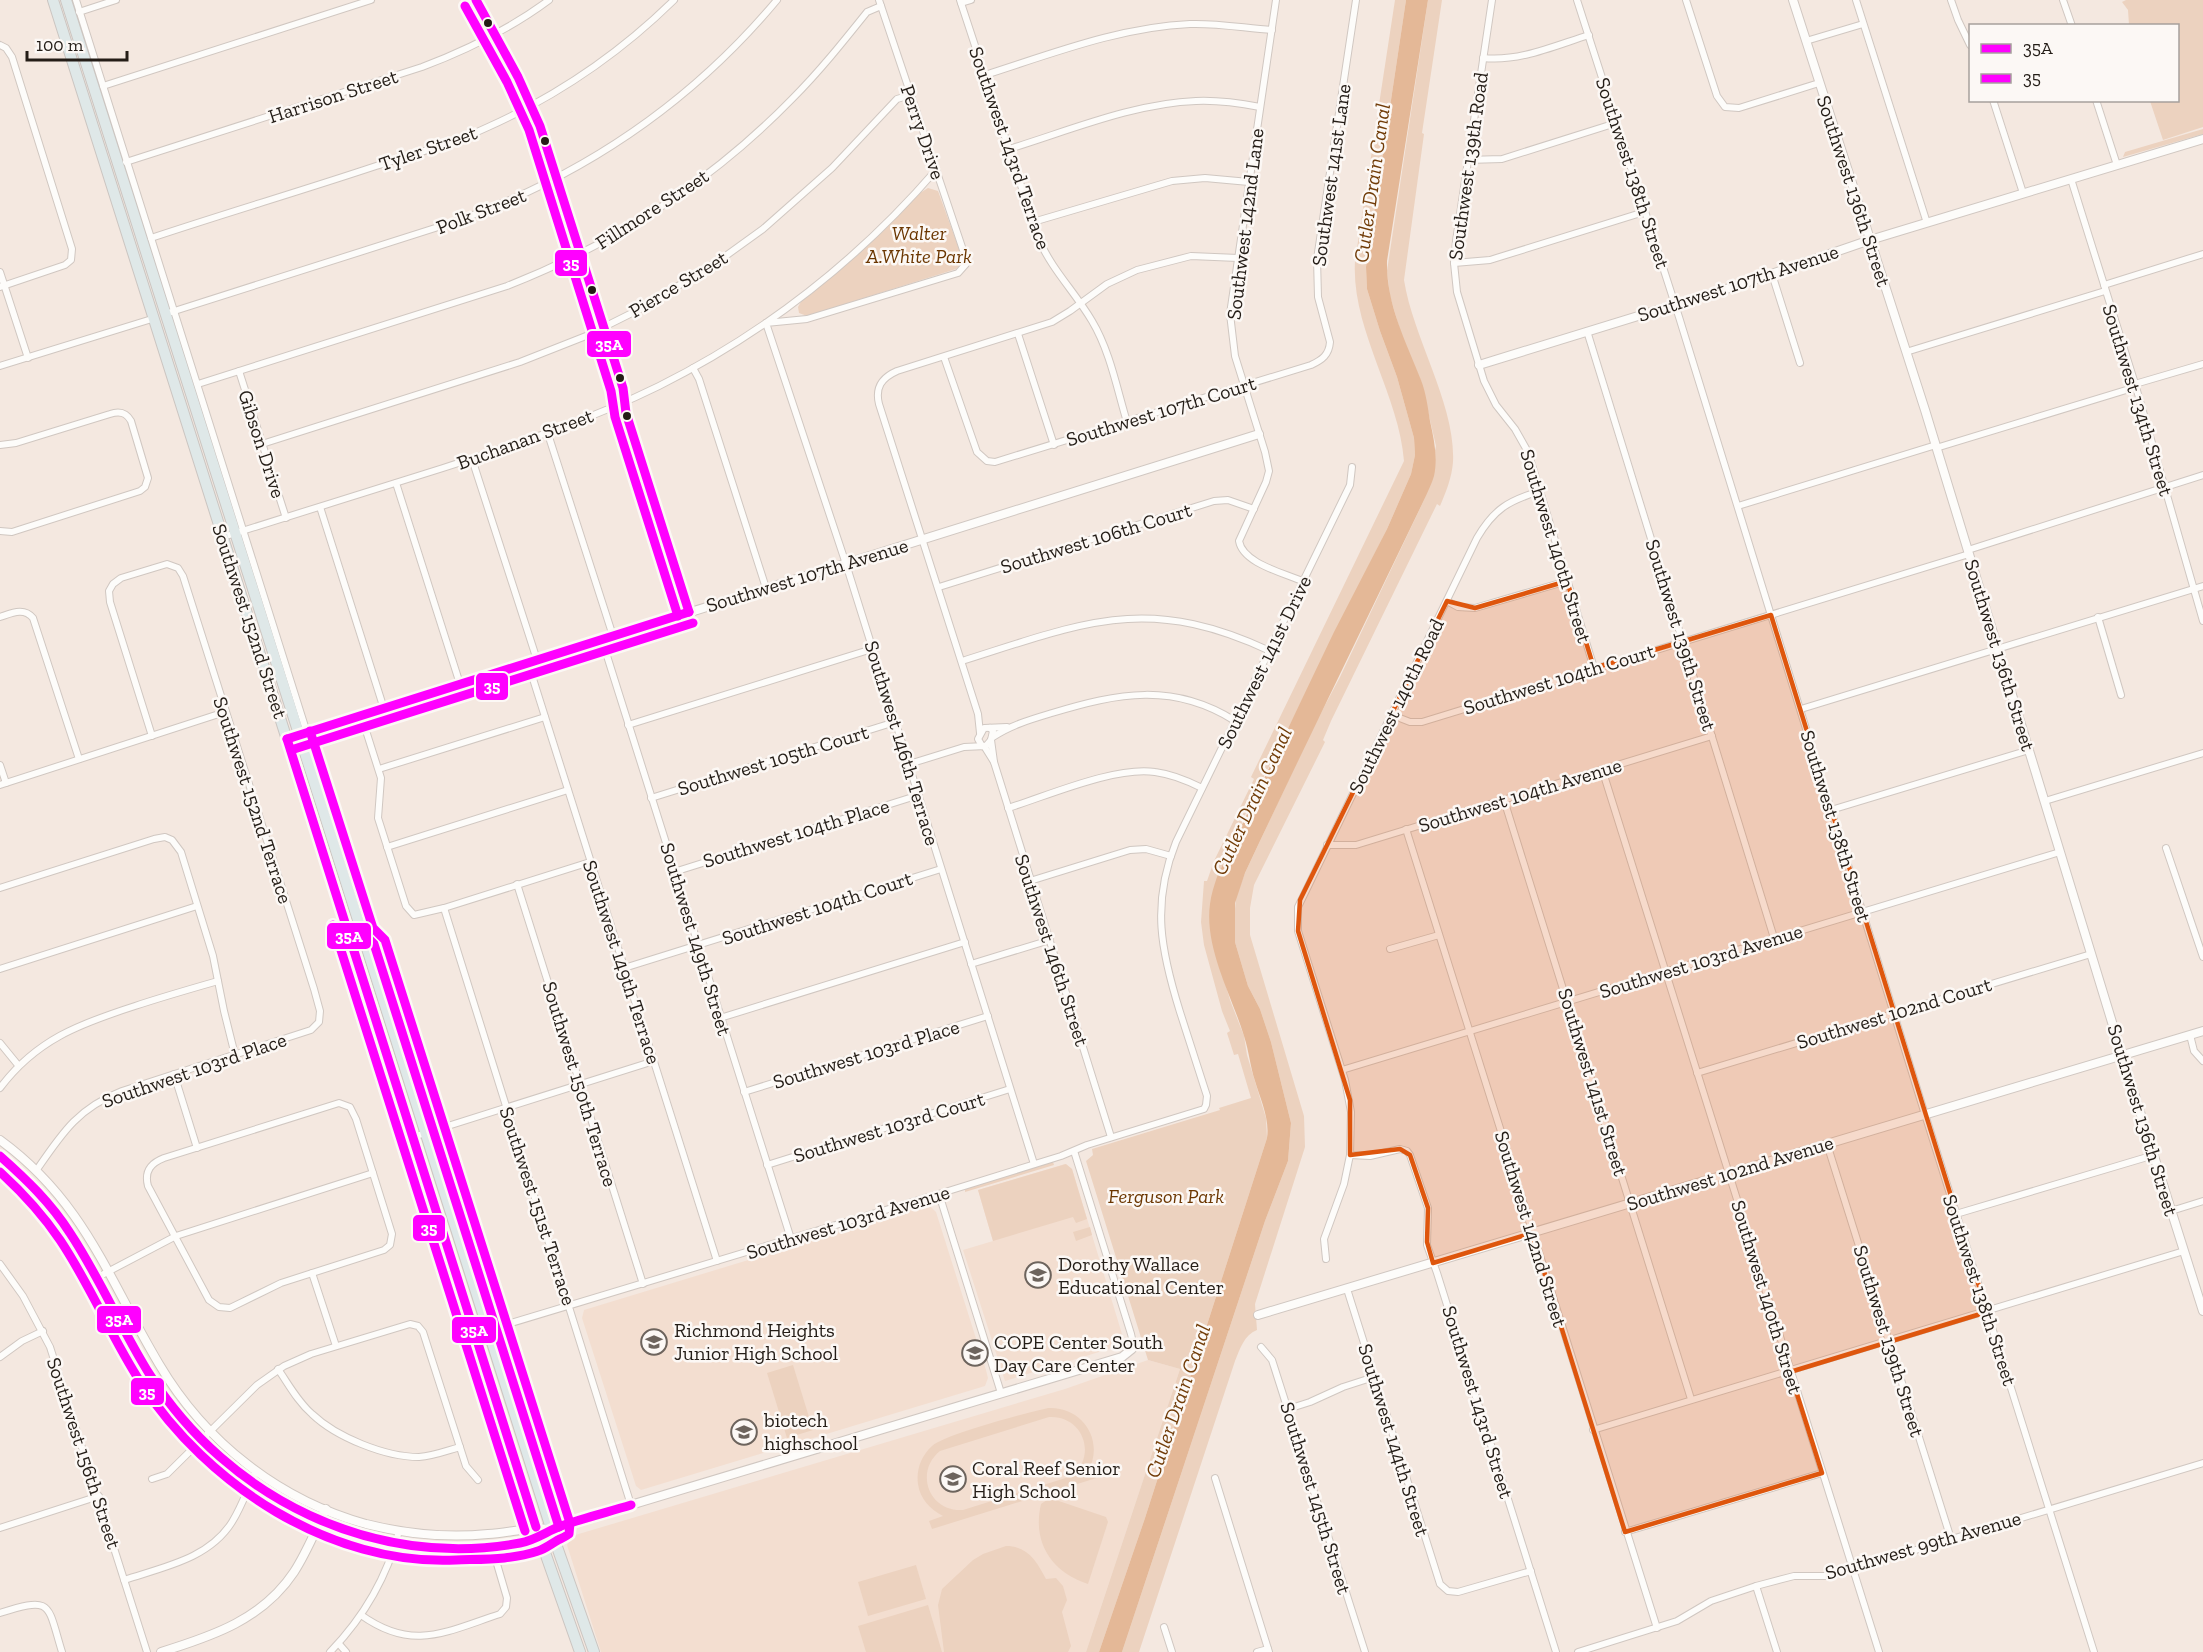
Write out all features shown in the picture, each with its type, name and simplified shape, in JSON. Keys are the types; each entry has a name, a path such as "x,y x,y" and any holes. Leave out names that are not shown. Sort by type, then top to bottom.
{"main road":[{"name":"Southwest 152nd Street","path":"53,0 538,1532 580,1652"},
{"name":"Southwest 152nd Street","path":"66,0 123,163 303,734 364,940 429,1131 594,1652"},
{"path":"354,952 358,944 364,940"},
{"path":"475,1334 492,1329"}],"street":[{"path":"76,0 103,86 123,163 151,238 170,313 198,384 240,532"},
{"path":"79,12 116,0"},
{"path":"103,86 371,0"},
{"path":"476,0 532,105 623,388 626,413 689,612"},
{"name":"Harrison Street","path":"106,168 422,67 494,35 549,0"},
{"name":"Tyler Street","path":"151,238 432,149 480,131 556,92 621,47 674,0"},
{"name":"Polk Street","path":"0,366 454,222 526,194 613,146 662,112 716,65 777,0"},
{"path":"961,2 971,0"},
{"name":"Southwest 142nd Lane","path":"1276,0 1230,324 1235,356 1268,463 1268,475 1240,537 1240,546 1252,560 1304,582"},
{"name":"Southwest 141st Lane","path":"1329,349 1329,336 1318,297 1317,260 1356,0"},
{"name":"Southwest 139th Road","path":"1479,365 1457,292 1454,263 1467,160 1492,0"},
{"name":"Southwest 138th Street","path":"1577,0 1675,304 1925,1115 2094,1652"},
{"path":"1686,0 1716,94 1725,107 1739,108 1819,83"},
{"name":"Southwest 136th Street","path":"1793,0 1936,446 2122,1055 2202,1305"},
{"path":"1856,0 1927,223"},
{"path":"1951,0 1961,28 1969,42"},
{"path":"2063,0 2071,24"},
{"name":"Southwest 143rd Terrace","path":"961,2 1043,249 1053,268 1093,322 1102,342 1127,422"},
{"name":"Perry Drive","path":"766,323 807,319 958,273 966,264 880,3"},
{"name":"Fillmore Street","path":"198,384 495,290 580,254 657,210 731,155 793,98 867,12 880,3"},
{"path":"985,75 1146,29 1196,24 1272,30"},
{"path":"1806,41 1863,24"},
{"path":"1483,58 1518,57 1589,35"},
{"path":"0,45 6,48 12,57 71,242 72,255 68,264 2,286"},
{"name":"Pierce Street","path":"262,444 495,371 603,328 669,293 742,245 784,212 832,168 897,99 911,95"},
{"path":"1009,149 1134,111 1170,104 1209,101 1260,107"},
{"path":"1994,102 2023,193"},
{"path":"2097,102 2117,165"},
{"path":"1467,160 1502,159 1616,123"},
{"name":"Southwest 107th Avenue","path":"1479,365 1772,274 1870,240 2203,139"},
{"name":"Buchanan Street","path":"223,537 548,434 625,402 693,368 766,323 861,247 936,170"},
{"path":"1034,222 1172,181 1206,178 1250,182"},
{"name":"Southwest 134th Street","path":"2071,179 2165,486 2203,621"},
{"path":"1454,263 1490,260 1644,212"},
{"path":"980,735 978,714 962,661 879,404 878,390 882,381 897,372 1018,334 1057,319 1116,278 1168,260 1197,255 1238,258"},
{"path":"1906,352 2203,255"},
{"path":"0,272 2,286 28,358"},
{"path":"1772,274 1800,363"},
{"name":"Southwest 146th Terrace","path":"766,323 846,564 1034,1164"},
{"name":"Southwest 139th Street","path":"1587,331 1774,938"},
{"path":"1018,334 1054,445"},
{"name":"Southwest 107th Court","path":"944,357 975,448 987,461 1002,461 1311,364 1323,358 1329,349"},
{"path":"1738,506 2203,364"},
{"name":"Southwest 140th Street","path":"1479,365 1494,403 1525,445 1594,668"},
{"path":"693,368 699,380 766,588"},
{"name":"Gibson Drive","path":"239,371 286,518"},
{"path":"0,445 16,443 114,412 124,413 132,423 147,473 146,485 140,491 22,529 10,532 0,531"},
{"path":"548,434 613,636"},
{"name":"Southwest 107th Avenue","path":"287,739 1259,434"},
{"name":"Southwest 149th Terrace","path":"472,459 532,662 545,717 717,1261"},
{"name":"Southwest 141st Drive","path":"1170,856 1350,485 1352,467"},
{"name":"Southwest 104th Court","path":"1392,715 1418,723 1771,615 2203,475"},
{"path":"396,483 460,684"},
{"name":"Southwest 140th Road","path":"1327,845 1481,530 1496,512 1515,500 1540,491"},
{"name":"Southwest 106th Court","path":"939,587 1218,500 1232,500 1254,509"},
{"path":"320,507 384,709"},
{"name":"Southwest 152nd Terrace","path":"152,736 110,602 109,591 113,584 121,578 167,564 178,568 183,576 320,1011 319,1022 311,1030"},
{"path":"1447,602 1458,607 1475,609 1568,581"},
{"path":"1801,709 2203,585"},
{"path":"0,617 18,612 29,613 38,628 79,759"},
{"path":"962,661 1075,626 1125,618 1151,617 1196,623 1224,631 1270,651"},
{"path":"2098,617 2121,695"},
{"name":"Southwest 149th Street","path":"602,640 791,1239"},
{"path":"628,725 872,649"},
{"path":"983,746 978,741 984,728 1011,726 1101,699 1141,694 1190,701 1217,711 1235,721"},
{"path":"0,765 3,784 225,712"},
{"path":"978,714 993,733 992,739"},
{"path":"361,716 379,769 381,782 378,812 387,847 406,906 414,915 444,908 590,862"},
{"path":"379,769 545,717"},
{"name":"Southwest 105th Court","path":"651,798 895,722"},
{"path":"909,764 964,747 987,745 1011,726"},
{"path":"964,747 980,735"},
{"name":"Southwest 104th Avenue","path":"1327,845 1356,845 1712,736"},
{"name":"Southwest 146th Street","path":"992,739 994,762 1111,1137"},
{"name":"Southwest 146th Street","path":"983,746 994,762"},
{"path":"1831,810 2029,750"},
{"path":"2044,801 2203,753"},
{"name":"Southwest 140th Street","path":"1602,769 1879,1652"},
{"path":"1008,808 1096,779 1130,771 1163,773 1203,788"},
{"path":"387,847 568,790"},
{"name":"Southwest 104th Place","path":"674,872 919,795"},
{"name":"Southwest 141st Street","path":"1504,800 1691,1399"},
{"name":"Southwest 142nd Street","path":"1406,829 1657,1628"},
{"path":"0,888 148,840 169,838 180,852 211,947 235,1055"},
{"path":"1326,1259 1324,1239 1344,1184 1350,1155 1352,1112 1342,1070 1296,921 1300,900 1327,845"},
{"path":"2166,848 2203,957"},
{"path":"1030,881 1130,850 1146,849 1170,856"},
{"name":"Southwest 103rd Avenue","path":"1342,1070 2060,852"},
{"name":"Southwest 103rd Avenue","path":"492,1329 939,1194 1111,1137 1199,1112 1205,1107 1207,1096 1167,968 1161,941 1161,900 1170,856"},
{"name":"Southwest 104th Court","path":"624,968 941,869"},
{"name":"Southwest 150th Terrace","path":"517,885 643,1284"},
{"path":"1,966 197,906"},
{"name":"Southwest 151st Terrace","path":"444,908 631,1505"},
{"path":"1390,949 1439,935"},
{"path":"971,964 1050,940"},
{"path":"720,1018 964,942"},
{"name":"Southwest 102nd Court","path":"1697,1073 2091,954"},
{"path":"0,1088 18,1065 53,1039 90,1021 218,981"},
{"name":"Southwest 103rd Place","path":"744,1092 988,1016"},
{"name":"Southwest 103rd Place","path":"36,1171 63,1132 91,1106 122,1090 311,1030"},
{"name":"Southwest 102nd Avenue","path":"1257,1315 2203,1031"},
{"path":"2190,1035 2194,1051 2203,1061"},
{"path":"0,1043 18,1065"},
{"path":"413,1137 654,1061"},
{"path":"174,1074 197,1148"},
{"name":"Southwest 103rd Court","path":"767,1165 1010,1089"},
{"path":"339,1103 347,1105 355,1114 392,1234 390,1245 384,1250 281,1283 232,1307 222,1308 209,1300 148,1186 147,1173 152,1165 159,1160 197,1148 339,1103"},
{"path":"0,1140 36,1171 74,1214 109,1271 169,1381 196,1416 256,1471 289,1492 326,1509 367,1524 399,1531 465,1536 538,1532"},
{"name":"Southwest 139th Street","path":"1827,1144 1951,1539"},
{"name":"Southwest 143rd Street","path":"1350,1155 1370,1156 1400,1149 1408,1152 1415,1165 1429,1212 1427,1242 1433,1263 1556,1652"},
{"path":"0,1156 34,1187 74,1237 150,1375 179,1416 202,1442 251,1483 284,1504 320,1521 360,1535 396,1543 447,1548 492,1547 1122,1357 1132,1349 1133,1340 1074,1151"},
{"path":"1956,1214 2154,1155"},
{"path":"98,1277 176,1236 373,1173"},
{"path":"939,1194 1001,1393"},
{"path":"2172,1211 2203,1201"},
{"path":"1593,1430 2184,1251"},
{"name":"Southwest 156th Street","path":"0,1264 23,1296 43,1331 60,1375 147,1652"},
{"path":"312,1273 336,1346"},
{"name":"Southwest 144th Street","path":"1347,1288 1437,1578 1444,1589 1451,1592 1462,1591 1531,1571"},
{"path":"152,1479 167,1474 202,1442 257,1385 278,1370 301,1358 336,1346 413,1324 423,1332 466,1466 478,1480"},
{"path":"0,1357 22,1341 43,1331"},
{"name":"Southwest 145th Street","path":"1261,1347 1272,1360 1365,1652"},
{"path":"278,1370 306,1409 329,1428 344,1436 388,1452 414,1456 431,1455 460,1447"},
{"path":"1288,1409 1374,1377"},
{"name":"Southwest 99th Avenue","path":"1578,1652 1677,1621 1711,1600 1756,1586 1794,1576 1828,1576 2203,1463"},
{"path":"124,1580 182,1562 201,1553 229,1526 256,1471"},
{"path":"1625,1532 1822,1473"},
{"path":"1215,1478 1268,1650 1257,1652"},
{"path":"0,1528 99,1496"},
{"path":"161,1652 218,1633 247,1618 260,1608 277,1593 292,1574 326,1509"},
{"path":"330,1652 361,1615 382,1580 399,1531"},
{"path":"361,1615 387,1631 412,1637 437,1635 500,1614 506,1607 506,1595 492,1547"},
{"path":"1756,1586 1777,1652"},
{"path":"0,1613 30,1604 42,1605 48,1611 62,1652"},
{"path":"1164,1627 1172,1652"},
{"path":"339,1644 346,1652"}],"highlighted area":[{"path":"1567,581 1594,668 1771,615 1987,1312 1790,1372 1822,1473 1625,1532 1532,1233 1433,1263 1427,1242 1428,1208 1410,1155 1400,1149 1350,1155 1350,1100 1298,931 1300,900 1447,601 1475,608"}],"shaded area":[{"path":"1406,0 1428,0 1387,261 1393,308 1426,395 1435,449 1434,476 1245,873 1235,903 1235,942 1248,986 1260,1009 1271,1042 1291,1123 1288,1161 1265,1221 1122,1652 1099,1652 1145,1518 1267,1138 1266,1116 1253,1075 1246,1042 1220,972 1211,938 1209,921 1213,890 1217,877 1334,632 1387,529 1411,474 1415,455 1414,438 1397,377 1367,289 1366,267"},
{"name":"Dorothy Wallace Educational Center","path":"1065,1164 1072,1169 1125,1344 1005,1381 963,1250 993,1241 978,1190"},
{"path":"929,1205 936,1212 986,1370 988,1378 985,1386 641,1490 636,1486 582,1318 584,1310"},
{"name":"Coral Reef Senior High School","path":"1148,1360 1180,1369 1086,1652 601,1652 567,1545 572,1536 1065,1389"}],"green space":[{"name":"Ferguson Park","path":"1395,0 1406,0 1366,267 1367,289 1397,377 1414,438 1415,455 1411,474 1387,529 1243,819 1211,934 1230,1000 1244,1036 1247,1055 1266,1118 1267,1138 1145,1518 1099,1652 1086,1652 1180,1369 1148,1360 1086,1161 1093,1155 1092,1149 1220,1110 1219,1108 1251,1098 1238,1054 1234,1055 1227,1033 1230,1031 1222,1011 1204,945 1201,922 1204,881 1207,881 1214,861 1254,779 1251,777 1404,461 1394,411 1360,312 1355,261"},
{"path":"1428,0 1442,0 1422,133 1424,134 1404,280 1416,325 1448,418 1452,440 1451,473 1440,506 1437,504 1331,721 1323,740 1325,742 1254,885 1250,908 1250,935 1304,1116 1305,1147 1255,1304 1257,1330 1246,1339 1235,1361 1139,1652 1122,1652 1265,1221 1288,1161 1291,1123 1271,1042 1260,1009 1248,986 1235,942 1236,897 1313,728 1340,677 1425,498 1436,446 1421,381 1402,337 1390,296 1387,271"},
{"path":"2126,0 2203,0 2203,127 2163,140 2150,102 2179,102 2179,24 2129,24 2128,10 2122,2"},
{"path":"2203,129 2203,134 2123,157 2125,152"},
{"name":"Walter A.White Park","path":"928,188 938,191 962,257 961,264 956,269 807,316 799,313 798,307 802,300 843,267"},
{"path":"1053,1162 1054,1165 965,1192 965,1189"},
{"path":"1066,1164 1072,1169 1087,1219 1076,1223 1073,1217 993,1241 978,1190"},
{"path":"1090,1227 1092,1235 1076,1241 1073,1232"},
{"path":"793,1365 813,1430 787,1438 767,1373"},
{"path":"1048,1408 1072,1413 1088,1428 1094,1449 1087,1473 1101,1469 1103,1476 932,1529 929,1521 943,1516 930,1507 923,1499 919,1489 920,1464 928,1450 940,1441 987,1424","holes":["1049,1417 1061,1418 1078,1429 1085,1447 1080,1467 1072,1476 963,1510 941,1505 934,1498 929,1489 928,1469 940,1451"]},
{"path":"1050,1498 1106,1517 1108,1522 1088,1584 1064,1572 1047,1554 1042,1543 1039,1531 1041,1504"},
{"path":"1006,1546 1026,1552 1035,1561 1046,1579 1056,1578 1063,1586 1067,1600 1062,1612 1071,1646 1068,1652 944,1652 938,1605 942,1589 973,1560"},
{"path":"916,1565 926,1599 868,1616 858,1582"},
{"path":"928,1605 942,1652 866,1652 858,1626"}],"transit line":[{"name":"35A","path":"476,0 518,77 540,126 623,388 626,413 689,612"},
{"name":"35","path":"465,6 507,82 529,130 611,391 615,417 678,616"},
{"name":"35A","path":"287,739 689,612"},
{"name":"35","path":"291,750 693,623"},
{"name":"35","path":"0,1172 17,1188 60,1240 82,1275 130,1366 168,1420 200,1455 237,1485 276,1512 319,1534 363,1549 409,1558 456,1560 518,1556 541,1550 569,1534 570,1523 385,940 373,928 310,731"},
{"name":"35A","path":"287,739 536,1527"},
{"name":"35","path":"333,925 525,1531"},
{"name":"35A","path":"364,940 369,939 374,944 559,1527"},
{"name":"35A","path":"0,1156 38,1192 63,1222 81,1250 150,1375 182,1419 220,1457 263,1489 310,1515 359,1534 412,1545 465,1549 526,1542 561,1526 631,1505"}],"place":[{"name":"Dorothy Wallace Educational Center","path":"1038,1275"},
{"name":"Richmond Heights Junior High School","path":"654,1342"},
{"name":"COPE Center South Day Care Center","path":"975,1353"},
{"name":"biotech highschool","path":"744,1432"},
{"name":"Coral Reef Senior High School","path":"953,1479"}],"water label":[{"name":"Cutler Drain Canal","path":"1372,183"},
{"name":"Cutler Drain Canal","path":"1252,801"},
{"name":"Cutler Drain Canal","path":"1178,1401"}]}
